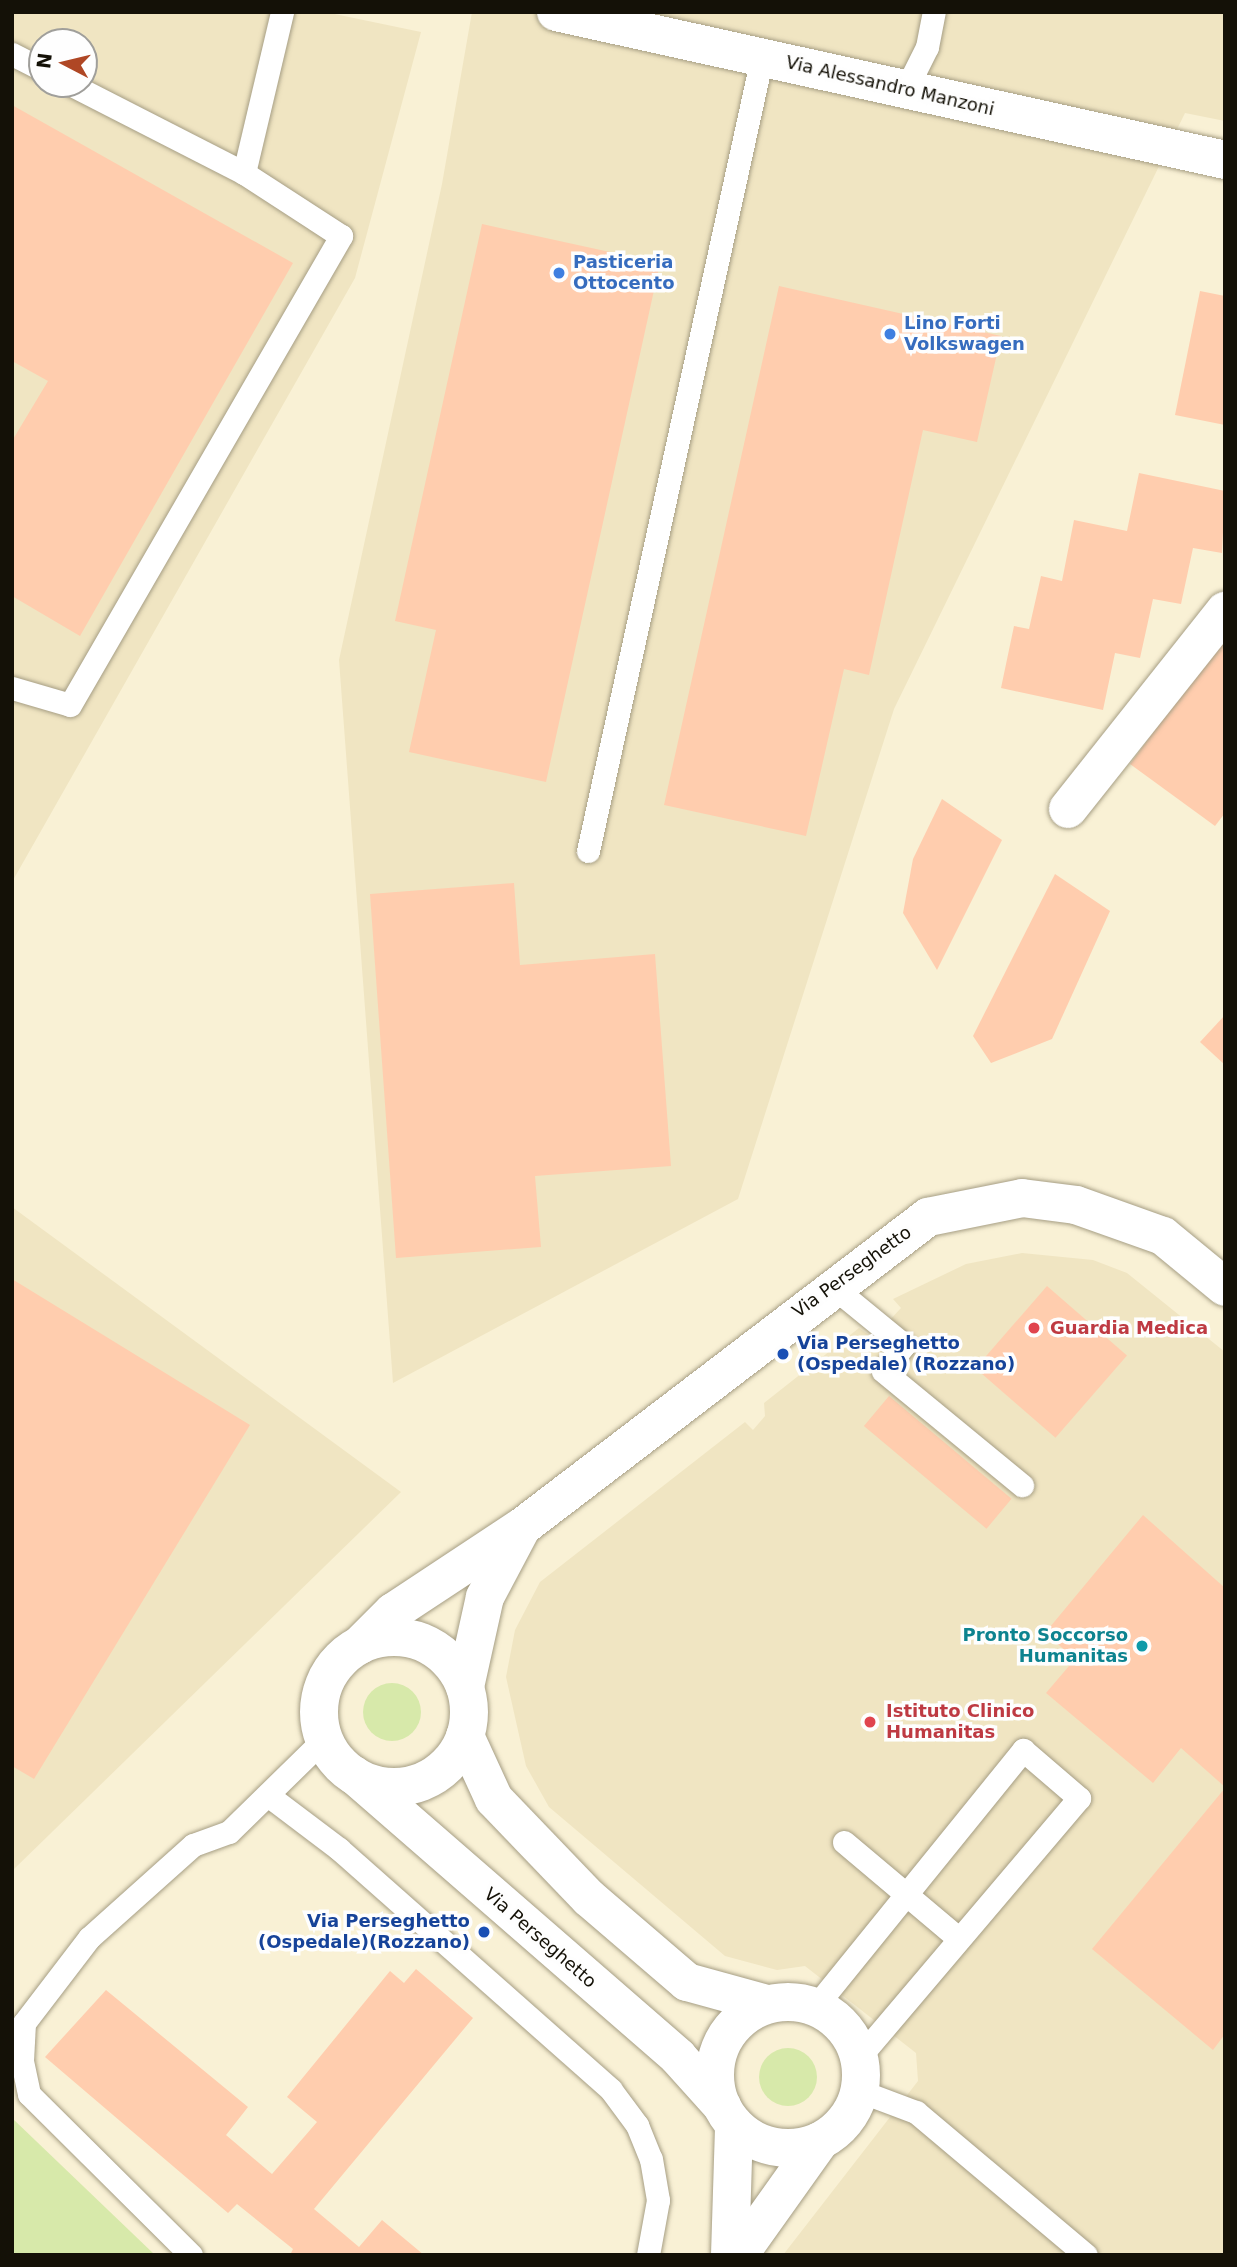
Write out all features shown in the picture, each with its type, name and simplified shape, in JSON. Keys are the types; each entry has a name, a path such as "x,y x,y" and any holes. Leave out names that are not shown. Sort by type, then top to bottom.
{"street":[{"name":"Via Alessandro Manzoni","path":"556,12 1225,160"},
{"path":"1069,809 1225,611"},
{"name":"Via Perseghetto","path":"360,1645 393,1612 522,1527 832,1286 928,1217 1022,1198 1122,1217 1163,1236 1225,1287"},
{"name":"Via Perseghetto","path":"465,1688 485,1597 522,1527"},
{"path":"466,1736 452,1760 419,1783 393,1787 354,1775 324,1739 325,1683 360,1645 384,1637 422,1643 453,1665 465,1688 466,1736 494,1799 589,1898 687,1982 767,2004 815,2007 838,2021 860,2074 841,2126 820,2141 739,2255"},
{"name":"Via Perseghetto","path":"354,1775 678,2057 728,2115"},
{"path":"730,2255 728,2115 715,2073 720,2048 734,2025 767,2004"},
{"path":"728,2115 780,2148 820,2141"}],"lane":[{"path":"244,173 282,12"},
{"path":"905,89 927,47 934,12"},
{"path":"12,54 28,62"},
{"path":"588,851 762,57"},
{"path":"12,688 70,705 341,236 244,173 97,98"},
{"path":"832,1286 904,1345 883,1371 1022,1485"},
{"path":"191,2255 29,2094 22,2061 24,2023 89,1938 193,1845 229,1832 269,1797 324,1739"},
{"path":"815,2007 903,1891 1023,1750 1080,1798 959,1940 860,2074 916,2112 1086,2255"},
{"path":"269,1797 339,1849 611,2090 637,2125 651,2159 658,2200 648,2255"},
{"path":"844,1842 959,1940"}],"shaded area":[{"path":"12,12 325,12 421,32 355,278 12,882"},
{"path":"472,12 1225,12 1225,121 1185,113 894,709 738,1199 393,1383 339,660 442,184"},
{"path":"12,1207 401,1492 12,1871"},
{"name":"Istituto Clinico Humanitas","path":"1022,1253 1093,1260 1127,1273 1225,1352 1225,2255 783,2255 918,2081 916,2053 805,1966 777,1970 725,1956 549,1807 526,1766 506,1677 515,1630 540,1582 745,1422 753,1430 765,1416 764,1403 859,1328 873,1338 901,1308 893,1299 966,1264"}],"green space":[{"path":"386,1683 398,1683 413,1691 421,1706 421,1718 413,1733 398,1741 386,1741 371,1733 363,1718 363,1706 371,1691"},
{"path":"788,2048 799,2050 812,2061 817,2077 815,2088 804,2101 788,2106 777,2104 764,2093 759,2077 761,2066 772,2053"},
{"path":"12,2118 155,2255 12,2255"}],"building":[{"path":"12,105 293,263 80,636 12,596 12,441 48,381 12,361"},
{"path":"482,224 660,263 546,782 409,752 436,630 395,621"},
{"path":"779,286 1001,336 977,442 923,430 869,675 844,669 806,836 664,805"},
{"path":"1200,291 1225,296 1225,425 1175,415"},
{"path":"1139,473 1225,491 1222,553 1193,548 1181,604 1153,599 1140,658 1115,653 1103,710 1001,688 1014,626 1029,629 1041,576 1062,581 1074,520 1127,531"},
{"path":"1225,635 1225,813 1215,826 1130,764"},
{"path":"942,799 1002,840 937,970 903,913 913,859"},
{"path":"1055,874 1110,911 1052,1039 991,1063 973,1036"},
{"path":"514,883 520,965 655,954 671,1166 535,1176 541,1247 396,1258 370,894"},
{"path":"1225,1015 1225,1065 1200,1042"},
{"path":"12,1279 250,1425 34,1779 12,1766"},
{"path":"1047,1286 1127,1356 1055,1438 975,1368"},
{"path":"889,1396 1012,1499 986,1529 864,1426"},
{"name":"Pronto Soccorso Humanitas","path":"1143,1515 1225,1588 1225,1787 1181,1748 1153,1783 1046,1693 1075,1659 1045,1633"},
{"path":"1225,1788 1225,2034 1213,2050 1092,1949"},
{"path":"416,1969 473,2018 314,2209 359,2247 382,2220 424,2255 290,2255 293,2249 237,2204 228,2213 45,2057 106,1990 248,2107 226,2135 272,2174 317,2122 287,2097 390,1971 404,1983"}],"place":[{"name":"Pasticeria Ottocento","path":"559,273"},
{"name":"Lino Forti Volkswagen","path":"890,334"},
{"name":"Guardia Medica","path":"1034,1328"},
{"name":"Via Perseghetto (Ospedale) (Rozzano)","path":"783,1354"},
{"name":"Pronto Soccorso Humanitas","path":"1142,1646"},
{"name":"Istituto Clinico Humanitas","path":"870,1722"},
{"name":"Via Perseghetto (Ospedale)(Rozzano)","path":"484,1932"}]}
